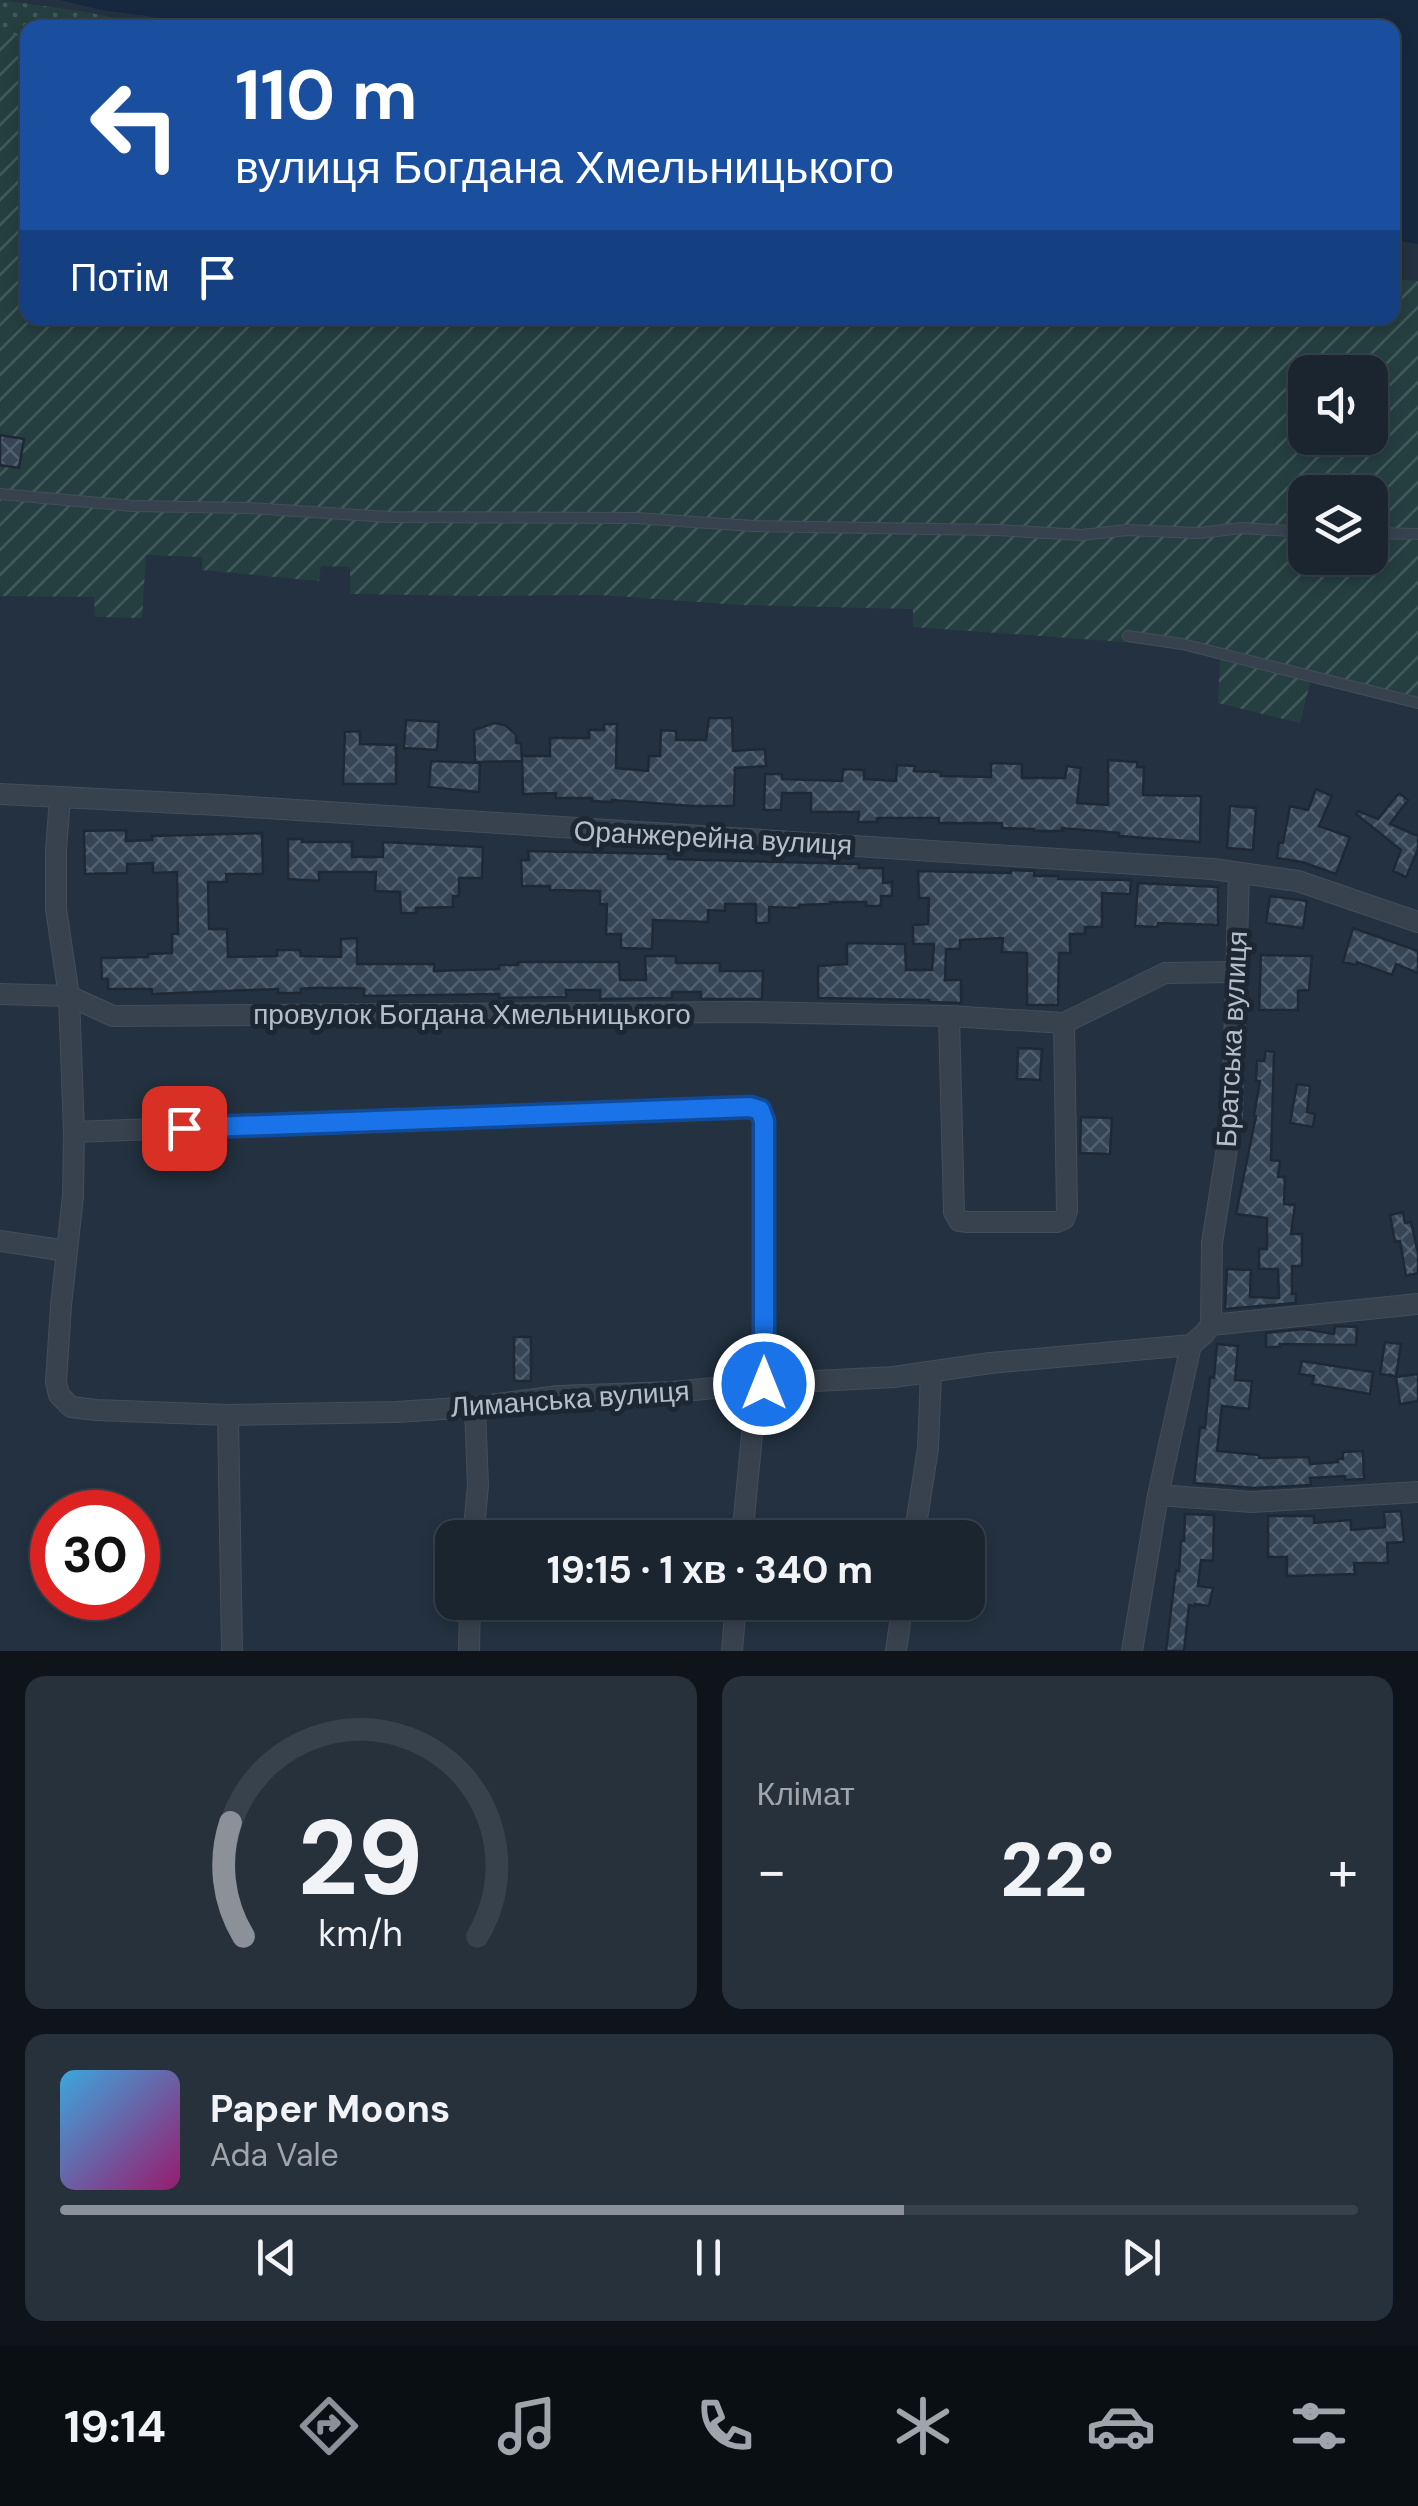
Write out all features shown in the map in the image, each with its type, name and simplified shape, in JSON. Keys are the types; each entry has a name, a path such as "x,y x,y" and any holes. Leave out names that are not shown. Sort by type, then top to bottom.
{"street":[{"name":"Оранжерейна вулиця","path":"0,794 1036,857 1239,873 1298,881 1418,922"},
{"path":"0,1241 67,1252 74,1196 74,1132 69,996 56,909 60,798"},
{"name":"Братська вулиця","path":"1210,1325 1212,1243 1232,1118 1239,873"},
{"path":"949,1016 954,1212 959,1221 968,1222 1057,1222 1064,1219 1066,1211 1064,1023 1165,972 1236,972"},
{"name":"провулок Богдана Хмельницького","path":"0,994 69,996 112,1016 747,1012 949,1016 1064,1023"},
{"path":"74,1132 750,1107 760,1110 764,1121 760,1384 744,1520"},
{"name":"Лиманська вулиця","path":"67,1252 56,1382 59,1395 72,1406 96,1410 228,1415 396,1412 558,1396 672,1392 931,1373 990,1363 1191,1344"},
{"path":"1132,1651 1158,1494 1191,1344 1210,1325 1418,1304"},
{"path":"917,1520 928,1448 931,1373"},
{"path":"475,1407 478,1486 475,1520"},
{"path":"228,1415 232,1651"},
{"path":"1158,1494 1252,1502 1418,1492"},
{"path":"470,1620 470,1651"},
{"path":"732,1651 735,1620"},
{"path":"896,1651 901,1620"}],"lane":[{"path":"0,494 132,506 249,508 388,518 636,518 753,526 1082,535 1127,530 1288,531"},
{"path":"1388,533 1418,534"},
{"path":"1128,636 1182,644 1418,703"}],"green space":[{"path":"0,0 124,20 20,20 20,36 0,34"},
{"path":"0,34 20,36 20,325 1400,325 1400,280 1418,281 1418,707 1311,679 1300,723 1218,703 1220,659 1137,643 913,627 913,609 740,605 600,595 350,594 350,567 321,566 319,581 202,570 202,557 146,555 142,618 95,617 94,597 0,596"}],"water":[{"path":"60,0 1418,0 1418,244 1400,241 1400,20 163,20"}],"building":[{"path":"0,435 24,439 19,468 0,465"},
{"path":"709,718 732,718 733,751 765,749 766,766 735,768 734,806 592,801 556,798 556,793 523,794 522,756 550,756 550,738 589,738 589,730 604,730 604,724 617,724 616,768 648,771 649,756 660,756 661,730 676,731 676,740 706,740"},
{"path":"406,720 439,722 437,750 404,748"},
{"path":"494,723 505,725 516,735 516,743 521,743 522,761 475,762 474,730"},
{"path":"360,731 360,744 396,745 396,784 343,784 345,732"},
{"path":"1108,760 1137,762 1137,767 1144,767 1143,795 1201,796 1200,842 1062,828 1002,828 1002,823 939,823 939,818 877,818 877,822 858,822 859,812 811,812 811,793 782,793 781,810 764,810 765,774 782,774 782,779 842,781 843,769 864,770 864,779 896,781 897,765 915,766 914,771 941,772 941,776 991,777 991,763 1022,764 1022,778 1065,778 1067,766 1081,768 1077,803 1108,805"},
{"path":"431,761 480,763 479,792 429,787"},
{"path":"1316,789 1332,796 1319,826 1350,837 1336,874 1277,858 1290,806 1308,810"},
{"path":"1399,793 1408,800 1390,824 1418,836 1418,849 1406,877 1393,871 1401,850 1356,814 1358,811 1378,819"},
{"path":"1230,806 1256,808 1253,850 1227,848"},
{"path":"126,830 126,841 152,840 152,836 262,833 263,874 226,874 227,882 208,882 209,929 227,929 228,957 277,956 277,950 300,950 301,956 341,957 341,939 357,938 357,964 434,964 434,971 499,969 499,965 518,962 619,962 620,980 646,980 645,956 676,956 676,963 720,963 720,971 763,971 762,999 701,999 701,992 672,992 672,998 600,999 600,990 566,990 566,997 499,998 499,994 364,996 364,989 359,988 312,988 301,989 301,993 278,993 278,989 152,994 152,989 108,989 108,979 102,979 101,958 172,953 172,934 178,934 177,872 153,873 153,863 127,864 127,873 85,874 84,831"},
{"path":"288,839 352,842 352,857 383,857 383,842 483,847 482,878 459,878 459,896 453,896 453,907 416,908 416,913 401,913 400,892 375,891 376,872 319,872 319,881 288,879"},
{"path":"528,851 859,864 859,868 883,868 883,883 892,882 892,896 881,896 881,906 830,902 799,908 769,907 769,923 756,923 756,904 725,904 725,911 708,910 708,922 653,920 652,949 621,948 621,934 606,934 607,904 600,904 600,891 522,886 521,860 529,860"},
{"path":"918,871 1034,871 1034,876 1058,879 1131,880 1130,894 1102,893 1102,927 1085,927 1085,934 1070,934 1070,953 1059,953 1058,1005 1027,1005 1027,953 1002,952 1003,938 960,940 960,949 946,949 945,980 961,980 961,1003 818,998 818,966 847,964 847,943 905,944 906,970 932,970 934,944 913,944 913,925 928,924 929,898 919,898"},
{"path":"1138,883 1218,887 1218,925 1135,926"},
{"path":"1270,896 1307,901 1303,928 1266,923"},
{"path":"1353,928 1418,951 1418,973 1396,964 1392,975 1357,962 1343,962"},
{"path":"1261,955 1312,956 1309,990 1298,991 1298,1010 1259,1010"},
{"path":"1018,1048 1042,1049 1040,1080 1017,1079"},
{"path":"1266,1051 1274,1052 1271,1160 1280,1161 1278,1177 1285,1177 1284,1204 1295,1205 1291,1234 1302,1234 1302,1266 1292,1266 1292,1294 1296,1294 1296,1303 1225,1309 1227,1269 1251,1270 1250,1297 1279,1298 1278,1269 1259,1269 1259,1249 1267,1249 1267,1218 1236,1214 1256,1116 1260,1081 1256,1081 1257,1061 1264,1061"},
{"path":"1297,1084 1310,1086 1307,1112 1315,1114 1313,1127 1290,1123"},
{"path":"1081,1117 1112,1118 1110,1154 1080,1153"},
{"path":"1403,1212 1405,1223 1411,1222 1418,1253 1418,1273 1406,1276 1400,1241 1395,1242 1390,1215"},
{"path":"1335,1326 1357,1327 1356,1345 1266,1347 1266,1333 1304,1329 1334,1334"},
{"path":"514,1337 531,1337 531,1381 514,1381"},
{"path":"1385,1342 1401,1344 1396,1376 1380,1374"},
{"path":"1217,1344 1238,1346 1235,1380 1252,1381 1249,1409 1222,1406 1217,1451 1259,1458 1309,1457 1310,1464 1338,1462 1337,1459 1343,1459 1343,1452 1363,1451 1364,1479 1310,1478 1311,1485 1254,1488 1194,1483 1200,1427 1205,1428"},
{"path":"1302,1361 1373,1372 1370,1394 1312,1384 1314,1376 1299,1374"},
{"path":"1418,1374 1418,1401 1400,1404 1396,1377"},
{"path":"1401,1511 1404,1542 1387,1543 1388,1563 1354,1563 1355,1574 1287,1576 1287,1557 1268,1557 1268,1516 1314,1516 1314,1523 1351,1520 1351,1530 1385,1527 1384,1512"},
{"path":"1185,1514 1214,1515 1213,1561 1201,1560 1198,1586 1213,1588 1209,1606 1189,1605 1184,1651 1166,1651 1176,1570 1179,1571 1184,1541"}],"route":[{"path":"184,1128 750,1107 760,1110 764,1121 764,1384"}]}
